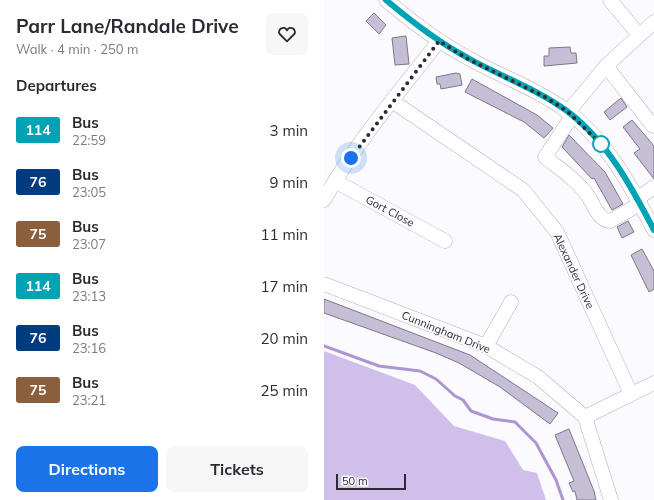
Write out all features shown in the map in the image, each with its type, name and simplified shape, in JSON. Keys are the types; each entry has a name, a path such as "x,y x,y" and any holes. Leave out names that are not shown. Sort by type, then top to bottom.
{"street":[{"path":"386,0 439,41 468,59 545,97 570,114 606,149 639,202 654,230"},
{"path":"610,0 639,35"},
{"path":"654,22 606,66 570,114 546,157 578,182 599,215 605,220 610,221 639,202 654,187"},
{"path":"324,200 334,181 392,101 439,41"},
{"path":"606,66 653,126"},
{"name":"Alexander Drive","path":"392,101 523,190 557,232 631,394"},
{"name":"Gort Close","path":"334,181 445,241"},
{"name":"Cunningham Drive","path":"324,284 486,346 538,377 585,417"},
{"path":"486,346 511,302"},
{"path":"611,500 585,417 654,383"}],"shaded area":[{"path":"324,351 415,385 454,426 505,441 523,470 537,473 546,500 324,500"}],"building":[{"path":"374,13 386,25 379,34 366,21"},
{"path":"406,36 409,64 395,65 392,38"},
{"path":"570,47 571,53 576,53 577,63 544,66 544,56 549,56 549,48"},
{"path":"456,73 460,74 462,85 441,89 440,84 437,84 436,77"},
{"path":"472,79 537,115 553,128 544,138 524,122 465,92"},
{"path":"621,98 627,107 610,120 604,112"},
{"path":"632,120 654,146 654,179 634,153 640,149 623,127"},
{"path":"569,135 605,172 623,204 612,210 594,178 592,179 562,147"},
{"path":"628,221 634,232 622,238 617,227"},
{"path":"642,249 654,271 654,289 649,292 631,255"},
{"path":"324,299 470,355 558,413 550,424 500,387 459,363 436,353 324,313"},
{"path":"569,429 594,491 596,500 577,500 575,491 573,492 569,483 574,481 555,435"}],"waterway":[{"path":"324,346 379,366 420,371 436,379 455,396 463,400 471,411 493,419 515,422 536,443 556,480 563,500"}],"bus line":[{"name":"114","path":"386,0 439,41 468,59 545,97 568,112 606,149 632,189 654,230"}],"route":[{"path":"351,158 392,101 439,41 468,59 545,97 568,112 606,149 601,144"}]}
